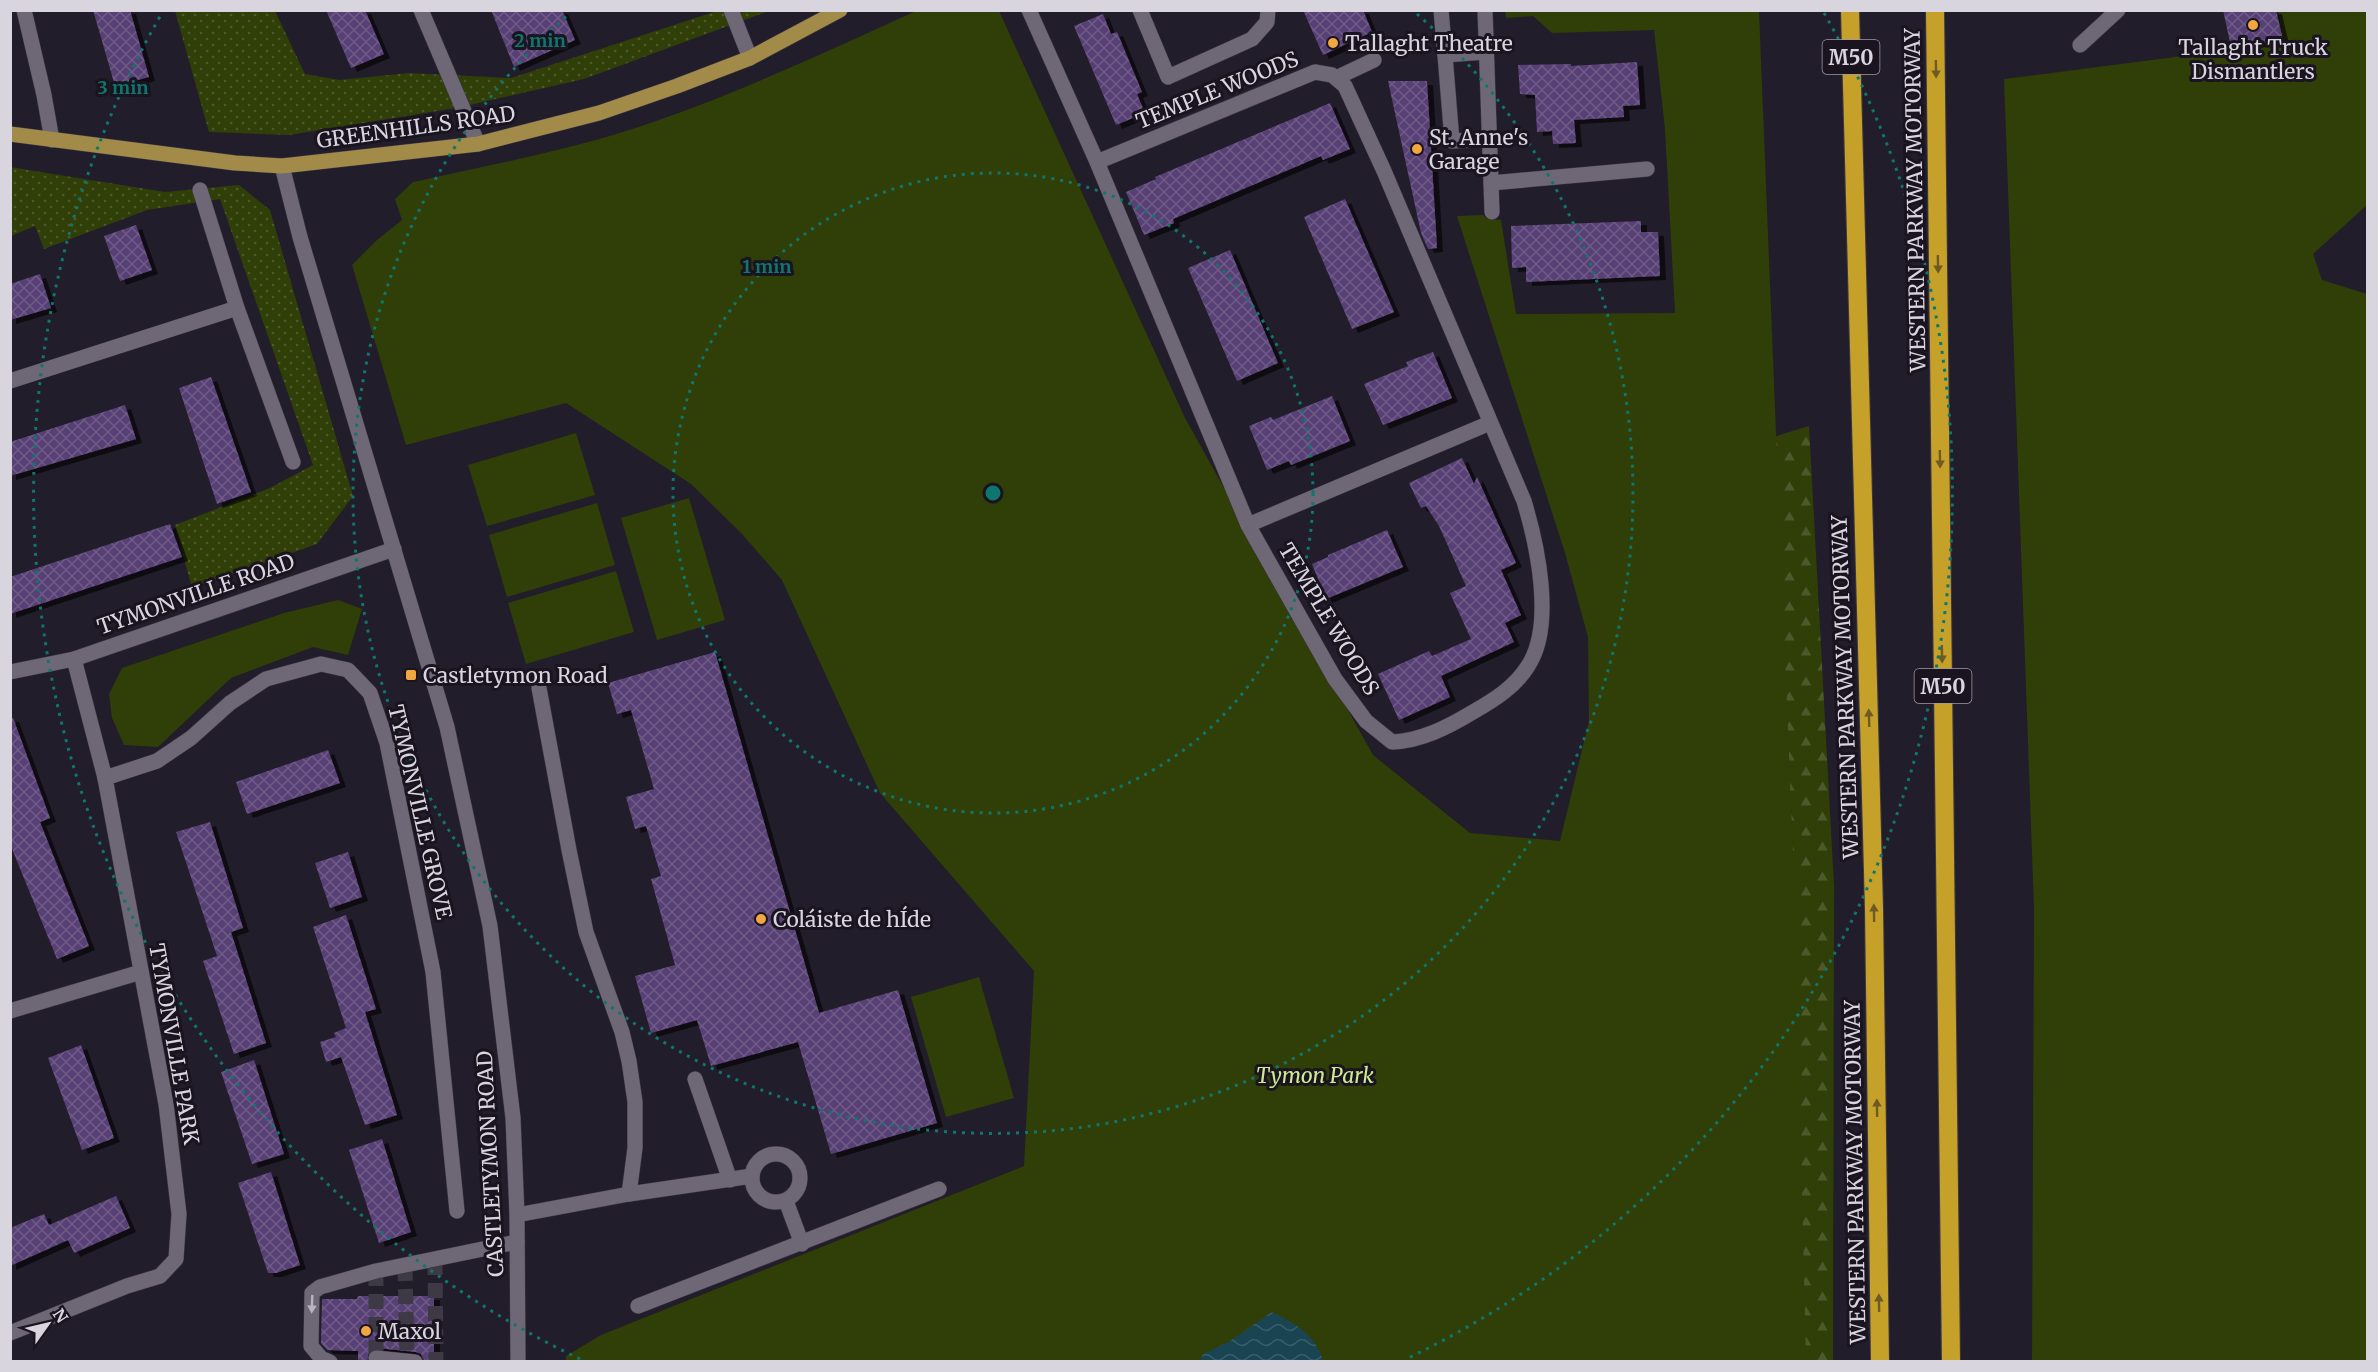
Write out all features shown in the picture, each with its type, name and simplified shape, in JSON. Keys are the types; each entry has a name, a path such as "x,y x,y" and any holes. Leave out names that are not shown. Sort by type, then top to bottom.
{"highway":[{"name":"WESTERN PARKWAY MOTORWAY","path":"1850,10 1874,909 1880,1362"},
{"name":"WESTERN PARKWAY MOTORWAY","path":"1935,10 1951,1362"}],"main road":[{"name":"GREENHILLS ROAD","path":"10,134 236,163 282,166 478,144 599,114 750,58 840,10"}],"street":[{"path":"24,10 52,140"},
{"path":"421,10 478,144"},
{"path":"731,10 750,58"},
{"name":"TEMPLE WOODS","path":"1029,10 1097,162 1248,525 1335,679 1366,721 1392,742 1418,739 1451,725 1493,700 1515,683 1530,665 1540,636 1540,577 1534,535 1524,501 1384,171 1345,86 1332,75 1315,72 1097,162"},
{"path":"1140,10 1168,77 1252,39 1268,22 1268,10"},
{"path":"1441,10 1452,141 1489,139"},
{"path":"1485,10 1492,212"},
{"path":"2080,45 2118,10"},
{"path":"1445,55 1486,52"},
{"path":"1336,78 1374,60"},
{"name":"CASTLETYMON ROAD","path":"282,166 300,237 447,727 490,926 513,1118 518,1215 518,1362"},
{"path":"1491,183 1647,169"},
{"path":"200,190 237,308 293,462"},
{"path":"10,381 237,308"},
{"name":"TEMPLE WOODS","path":"1248,525 1490,423"},
{"name":"TYMONVILLE ROAD","path":"10,672 74,659 394,549"},
{"name":"TYMONVILLE PARK","path":"10,1332 127,1286 160,1276 176,1259 178,1214 166,1104 105,777 74,659"},
{"name":"TYMONVILLE GROVE","path":"105,777 157,761 191,738 230,703 266,679 321,664 348,670 370,693 387,743 433,972 457,1211"},
{"path":"539,688 586,932 622,1032 629,1061 635,1102 635,1148 629,1194"},
{"path":"10,1011 141,972"},
{"path":"695,1079 730,1180"},
{"path":"778,1154 795,1162 801,1179 794,1196 776,1203 766,1201 758,1195 753,1186 752,1176 761,1160 769,1155 778,1154"},
{"path":"518,1215 629,1194 752,1176"},
{"path":"638,1306 939,1189"},
{"path":"786,1201 802,1244"},
{"path":"330,1362 321,1358 310,1346 312,1293 320,1287 376,1271 518,1242"},
{"path":"376,1358 415,1362"}],"green space":[{"path":"175,11 275,11 305,74 339,80 409,73 511,78 717,11 769,11 584,79 456,108 289,135 209,132"},
{"name":"Tymon Park","path":"916,11 999,11 1185,418 1373,755 1470,833 1560,841 1589,721 1588,637 1565,553 1457,216 1483,215 1487,219 1501,220 1516,314 1675,313 1665,129 1654,30 1552,33 1533,16 1506,18 1505,11 1759,11 1795,905 1806,1361 566,1361 566,1356 601,1335 1024,1166 1034,971 880,793 782,580 742,534 691,484 566,403 406,445 352,265 377,240 402,220 395,199 413,182 566,148 656,121 755,83"},
{"path":"2278,11 2367,11 2367,205 2313,254 2322,280 2367,294 2367,1361 2032,1361 2034,909 2004,79 2283,43"},
{"path":"10,167 165,192 239,185 270,210 353,496 317,544 192,588 175,525 270,488 313,465 220,199 147,210 44,249 35,226 11,236"},
{"path":"1809,426 1834,886 1833,1361 1574,1361 1741,447"},
{"path":"576,433 595,495 487,526 468,465"},
{"path":"689,498 725,620 657,640 621,518"},
{"path":"597,503 615,565 507,597 489,535"},
{"path":"616,571 634,632 526,664 508,603"},
{"path":"338,600 362,609 348,655 313,647 231,678 158,747 124,745 112,718 109,694 122,668 284,613"},
{"path":"979,977 1014,1098 946,1117 911,997"}],"water":[{"path":"1272,1312 1304,1331 1315,1344 1323,1361 1200,1361 1203,1354 1230,1341"}],"building":[{"path":"93,10 130,10 149,77 115,86"},
{"path":"326,10 365,10 384,54 351,68"},
{"path":"491,10 562,10 575,40 514,67"},
{"name":"Tallaght Theatre","path":"1303,10 1363,10 1372,32 1323,55"},
{"name":"Tallaght Truck Dismantlers","path":"2223,10 2276,10 2283,40 2231,47"},
{"path":"1103,14 1111,34 1117,32 1142,92 1137,94 1145,113 1116,125 1074,26"},
{"path":"1637,62 1640,105 1623,106 1624,117 1574,120 1576,143 1553,144 1552,131 1537,132 1535,95 1520,94 1518,65 1571,64 1571,66"},
{"name":"St. Anne's Garage","path":"1388,81 1427,81 1437,248 1428,249 1421,233"},
{"path":"1330,103 1350,149 1323,160 1321,156 1173,219 1174,223 1144,235 1126,192 1156,179 1155,177"},
{"path":"1345,199 1394,312 1352,329 1304,217"},
{"path":"1641,221 1641,232 1658,232 1660,276 1526,282 1526,267 1512,268 1511,226"},
{"path":"136,225 152,270 120,281 104,236"},
{"path":"1230,250 1278,363 1237,381 1188,268"},
{"path":"40,274 51,308 10,320 10,284"},
{"path":"1433,352 1452,398 1383,425 1364,384 1408,366 1406,362"},
{"path":"211,377 251,492 217,504 179,388"},
{"path":"1332,396 1350,441 1291,465 1289,461 1267,470 1249,426 1271,417 1273,420"},
{"path":"125,405 136,439 10,476 10,442"},
{"path":"1462,458 1474,484 1477,477 1516,563 1501,570 1521,615 1505,623 1514,642 1441,676 1450,697 1399,720 1378,674 1429,651 1432,656 1471,639 1450,593 1466,586 1439,526 1426,506 1421,508 1409,483"},
{"path":"170,524 182,557 10,614 10,577"},
{"path":"1387,530 1403,567 1326,599 1312,564"},
{"path":"715,652 819,1013 898,990 937,1123 831,1154 798,1042 711,1066 697,1020 651,1033 635,976 675,965 651,879 661,876 646,826 635,829 626,797 654,789 631,710 617,714 608,683"},
{"path":"10,718 13,718 50,818 40,822 89,946 57,959 10,844"},
{"path":"328,750 340,783 247,814 236,782"},
{"path":"210,822 243,928 231,932 266,1043 234,1054 203,961 217,956 176,832"},
{"path":"348,852 362,897 330,908 315,863"},
{"path":"346,915 376,1009 365,1012 397,1115 365,1125 341,1057 326,1062 320,1042 336,1037 334,1033 346,1028 313,927"},
{"path":"81,1045 114,1138 82,1150 48,1058"},
{"path":"254,1060 284,1154 252,1164 221,1072"},
{"path":"382,1139 411,1232 379,1243 349,1150"},
{"path":"271,1172 300,1265 276,1273 268,1273 238,1183"},
{"path":"116,1196 130,1228 74,1253 68,1240 10,1266 10,1228 44,1214 49,1225"},
{"path":"358,1296 434,1296 434,1362 425,1362 421,1354 416,1352 377,1348 369,1352 367,1362 358,1362 358,1351 327,1350 321,1343 322,1299 357,1299"}],"tunnel":[{"path":"435,1260 436,1362"},
{"path":"405,1266 407,1359"},
{"path":"376,1271 376,1358"}],"place":[{"name":"Tallaght Truck Dismantlers","path":"2253,25"},
{"name":"Tallaght Theatre","path":"1333,43"},
{"name":"St. Anne's Garage","path":"1417,149"},
{"name":"Castletymon Road","path":"411,675"},
{"name":"Coláiste de hÍde","path":"761,919"},
{"name":"Maxol","path":"366,1331"}]}
